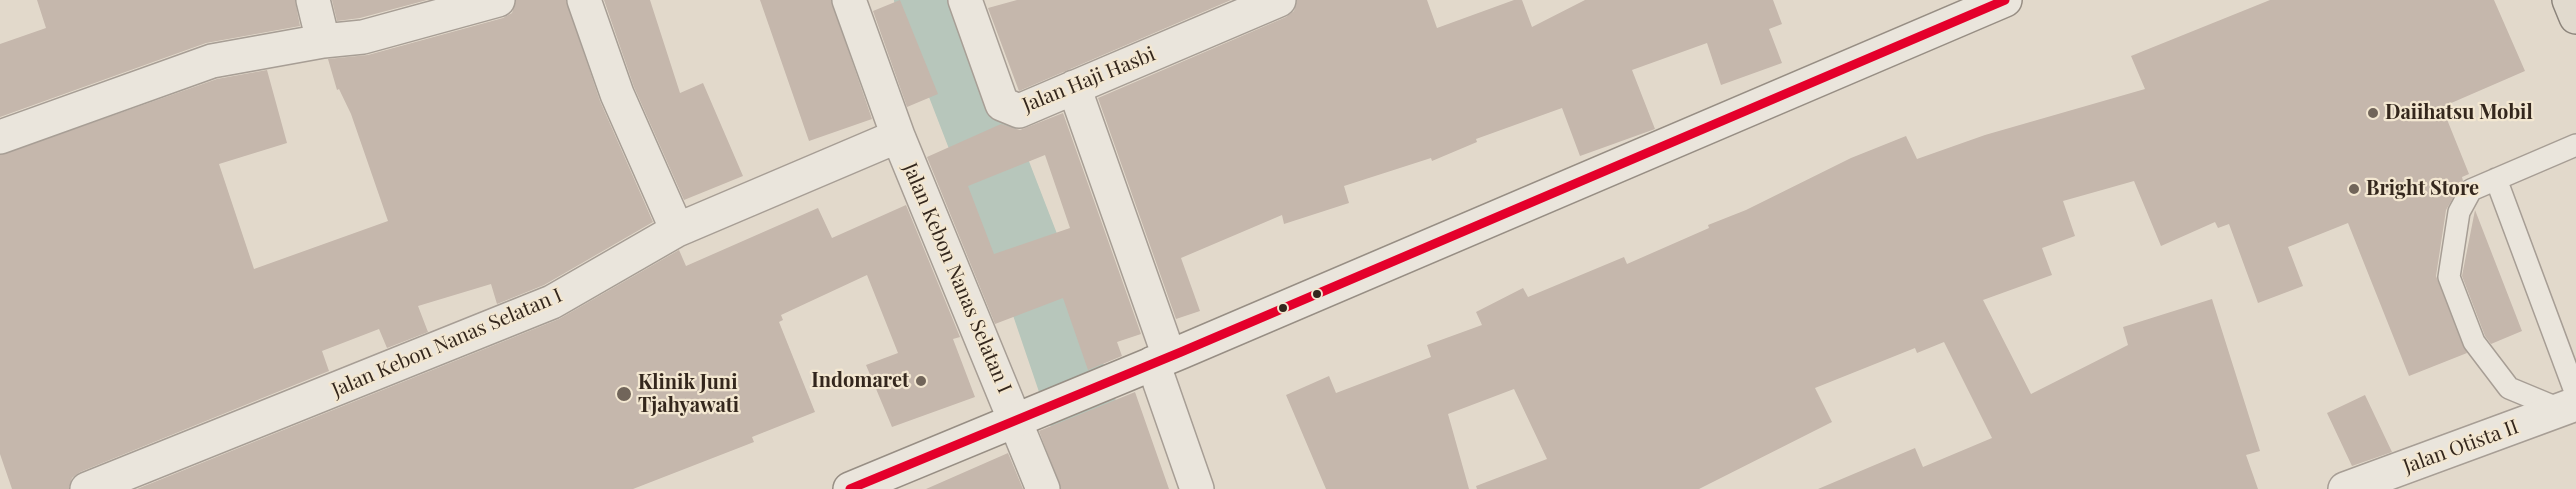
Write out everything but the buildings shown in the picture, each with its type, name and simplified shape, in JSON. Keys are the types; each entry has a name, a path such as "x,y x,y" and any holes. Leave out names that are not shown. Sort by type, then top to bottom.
{"main road":[{"path":"2569,0 2576,17"}],"street":[{"path":"313,0 323,41"},
{"path":"0,137 212,61 323,41 363,37 498,0"},
{"path":"584,0 616,94 677,230"},
{"name":"Jalan Kebon Nanas Selatan I","path":"849,0 898,136 1043,489"},
{"name":"Jalan Haji Hasbi","path":"965,0 1002,104 1018,111 1279,0"},
{"path":"850,489 1161,360 2005,0"},
{"path":"1074,87 1161,360 1197,489"},
{"name":"Jalan Kebon Nanas Selatan I","path":"87,489 552,302 677,230 898,136"},
{"name":"Jalan Otista II","path":"2345,489 2571,403"}],"lane":[{"path":"2571,403 2509,388 2474,342 2449,277 2459,212 2471,190 2576,145"},
{"path":"2496,179 2571,403"}],"waterway":[{"path":"929,0 1042,292 1109,489"}],"transit line":[{"path":"850,489 1181,352 2005,0"}],"place":[{"name":"Daiihatsu Mobil","path":"2373,113"},
{"name":"Bright Store","path":"2354,189"},
{"name":"Indomaret","path":"921,381"},
{"name":"Klinik Juni Tjahyawati","path":"624,394"}]}
